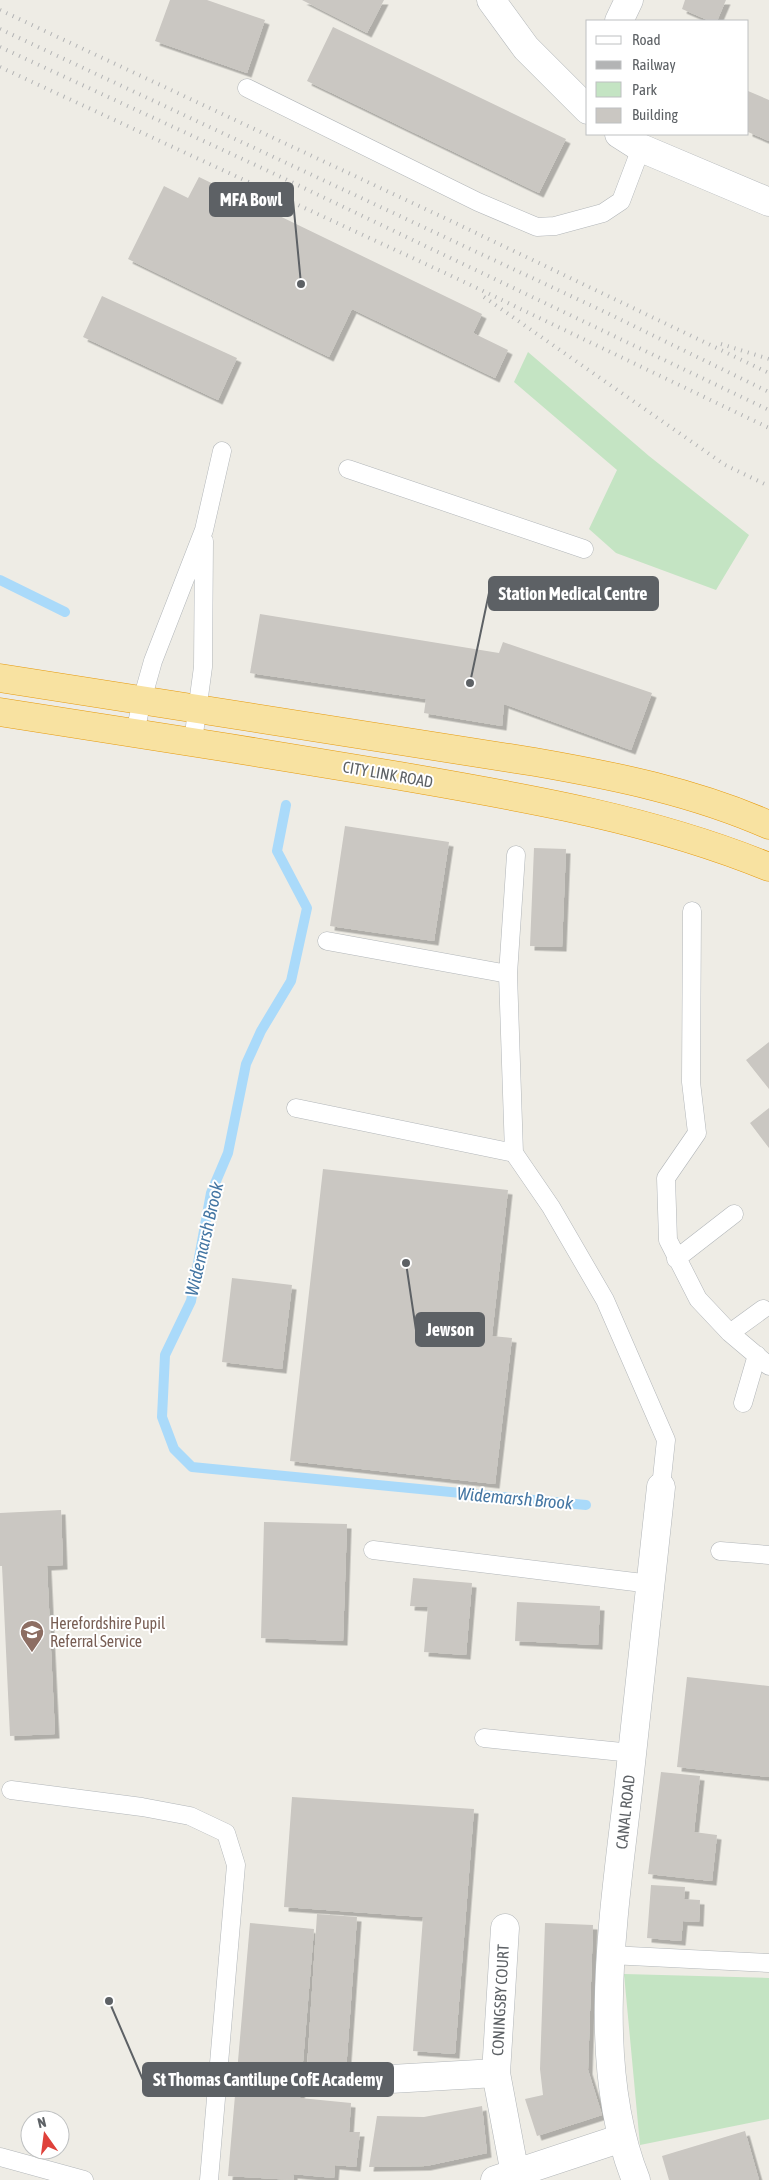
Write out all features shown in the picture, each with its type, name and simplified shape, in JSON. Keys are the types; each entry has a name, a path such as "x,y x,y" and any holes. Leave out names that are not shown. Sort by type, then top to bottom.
{"highway":[{"name":"CITY LINK ROAD","path":"0,678 609,775 658,786 769,825"},
{"name":"CITY LINK ROAD","path":"0,712 192,741 537,799 693,840 730,851 769,867"}],"street":[{"path":"491,0 526,48 585,100"},
{"path":"619,20 629,0"},
{"path":"630,141 769,202"},
{"name":"CANAL ROAD","path":"636,2180 622,2138 615,2098 609,2034 610,1955 661,1487"},
{"name":"CONINGSBY COURT","path":"505,1928 496,2073 505,2177"},
{"name":"CONINGSBY COURT","path":"373,2080 496,2073"},
{"path":"505,2177 622,2138"}],"lane":[{"path":"247,88 478,202 537,227 555,226 602,213 621,201 630,141"},
{"path":"135,733 153,661 204,530 222,451"},
{"path":"348,469 584,549"},
{"path":"192,741 203,667 204,530"},
{"path":"516,855 508,974 514,1153 551,1207 605,1300 666,1440 661,1487"},
{"path":"692,911 691,1082 697,1133 666,1178 668,1240 698,1299 730,1333 763,1361 743,1403"},
{"path":"327,941 508,974"},
{"path":"296,1108 514,1153"},
{"path":"676,1259 734,1214"},
{"path":"730,1333 763,1309"},
{"path":"373,1550 651,1584"},
{"path":"720,1551 769,1555"},
{"path":"484,1738 632,1753"},
{"path":"10,1790 152,1808 190,1816 226,1832 236,1864 209,2180"},
{"path":"610,1955 769,1964"},
{"path":"0,2157 84,2180"}],"green space":[{"path":"528,352 649,456 749,535 716,590 616,553 589,529 617,470 514,382"},
{"path":"624,1974 769,1978 769,2119 640,2145"}],"building":[{"path":"170,0 207,0 265,20 247,73 155,41"},
{"path":"302,0 384,0 367,33"},
{"path":"685,0 726,0 717,20 708,20 682,9"},
{"path":"333,27 566,139 539,193 307,81"},
{"path":"749,91 769,100 769,141 749,132"},
{"path":"199,177 482,314 473,333 508,350 495,378 352,309 329,357 128,259 164,186 188,198"},
{"path":"102,296 237,358 218,400 83,337"},
{"path":"260,614 499,653 503,642 652,693 631,750 504,704 502,726 424,713 426,699 250,673"},
{"path":"345,826 449,842 434,941 330,926"},
{"path":"534,848 566,849 562,947 530,946"},
{"path":"769,1042 769,1089 746,1060"},
{"path":"769,1108 769,1148 750,1123"},
{"path":"323,1169 508,1190 492,1336 512,1338 495,1484 290,1461"},
{"path":"232,1278 292,1285 282,1369 222,1362"},
{"path":"61,1510 63,1565 47,1566 55,1734 10,1736 2,1566 0,1566 0,1513"},
{"path":"264,1522 347,1524 343,1641 261,1638"},
{"path":"413,1578 472,1583 466,1655 424,1652 428,1607 410,1606"},
{"path":"517,1602 600,1606 598,1645 515,1641"},
{"path":"687,1677 769,1686 769,1777 677,1767"},
{"path":"661,1772 700,1776 694,1832 717,1835 712,1881 648,1874"},
{"path":"292,1797 474,1809 455,2054 413,2051 423,1917 284,1907"},
{"path":"651,1885 685,1887 684,1899 700,1900 699,1922 683,1921 681,1941 647,1938"},
{"path":"317,1914 357,1917 346,2071 307,2068"},
{"path":"250,1923 314,1929 300,2098 351,2103 349,2132 360,2132 356,2167 335,2165 334,2178 293,2174 294,2180 228,2176"},
{"path":"545,1923 593,1925 588,2070 602,2115 537,2136 525,2099 543,2095 540,2069"},
{"path":"482,2106 487,2153 426,2166 369,2167 377,2116 424,2117"},
{"path":"745,2131 759,2180 669,2180 662,2156"}],"waterway":[{"name":"Widemarsh Brook","path":"0,580 65,612"},
{"name":"Widemarsh Brook","path":"286,805 277,851 307,908 291,981 261,1031 246,1064 228,1153 211,1193 191,1301 165,1355 162,1417 174,1449 192,1467 586,1505"}],"railway":[{"path":"0,10 451,221 769,373"},
{"path":"0,29 605,312 769,392"},
{"path":"0,47 262,168 769,410"},
{"path":"0,67 458,279 769,428"},
{"path":"484,297 725,465 769,486"},
{"path":"721,344 769,359"}],"place":[{"name":"MFA Bowl","path":"301,284"},
{"name":"Station Medical Centre","path":"470,683"},
{"name":"Jewson","path":"406,1263"},
{"name":"Herefordshire Pupil Referral Service","path":"32,1653"},
{"name":"St Thomas Cantilupe CofE Academy","path":"109,2001"}]}
